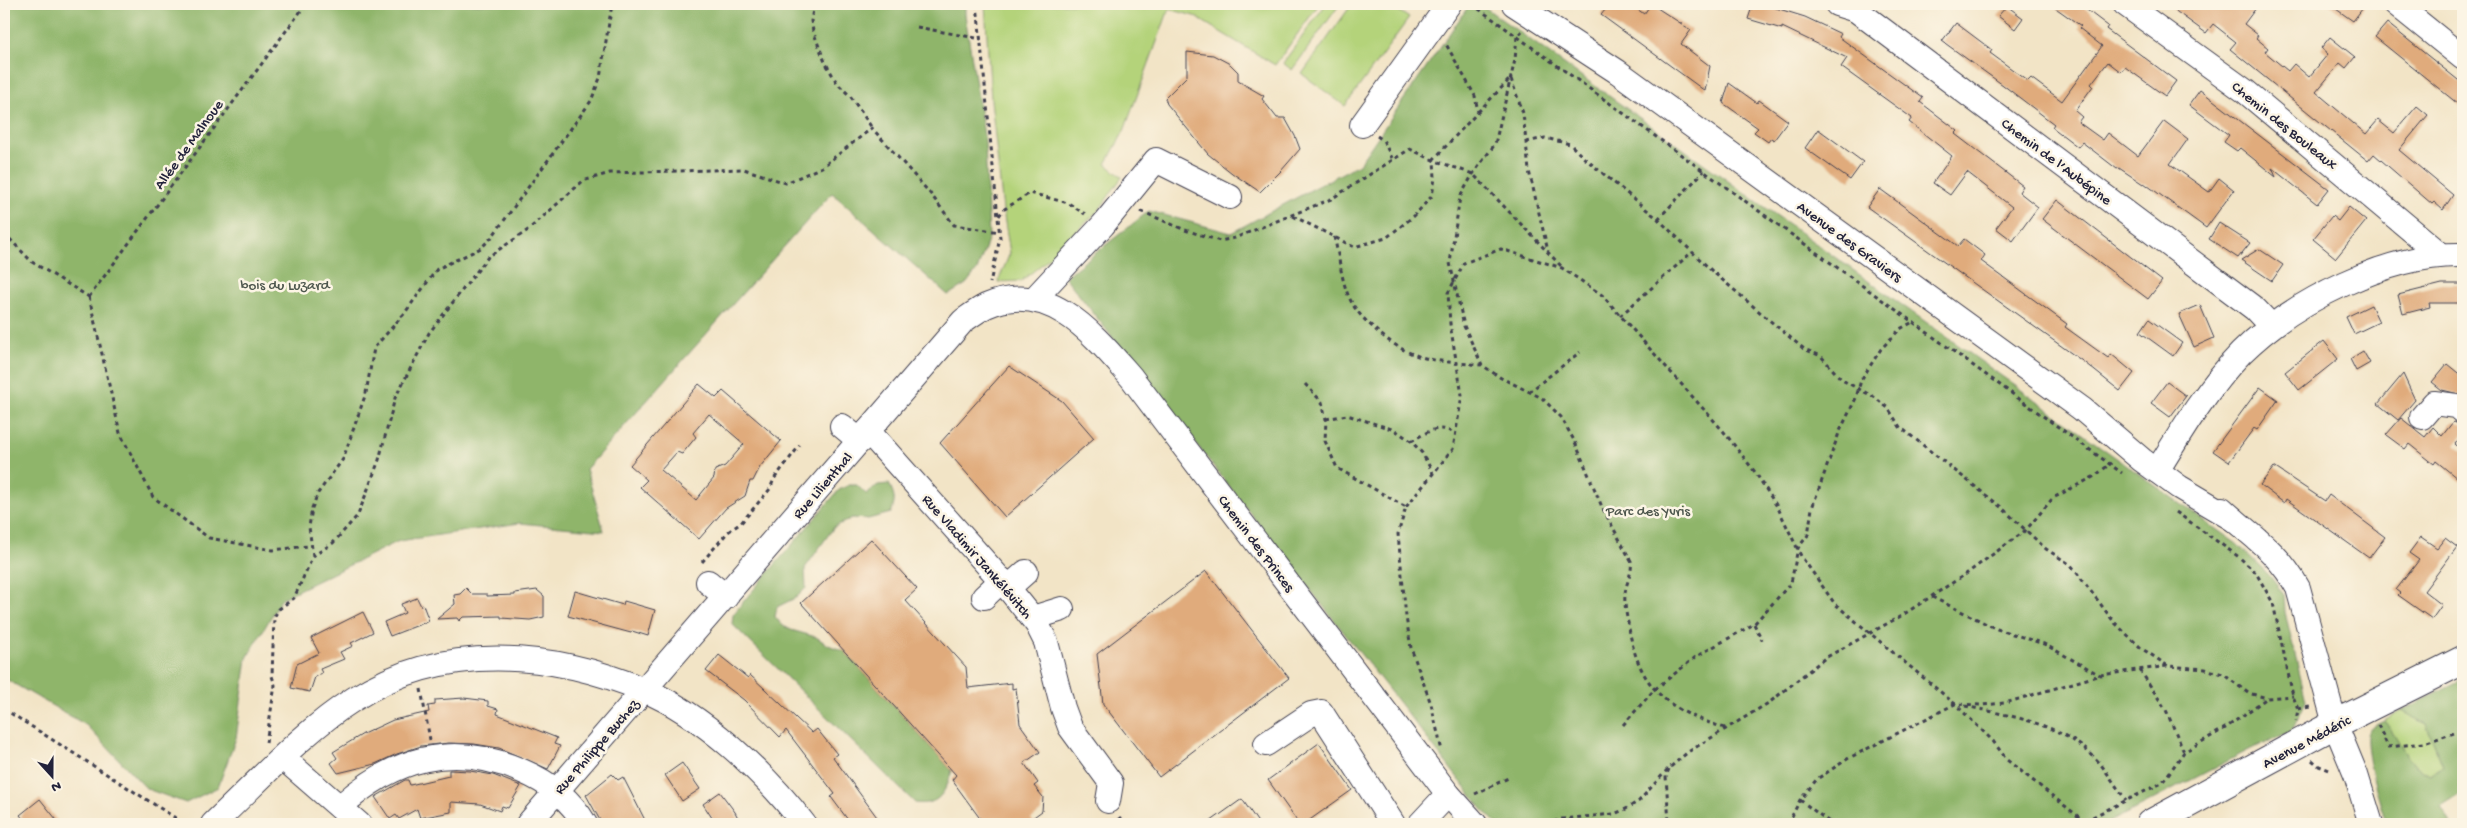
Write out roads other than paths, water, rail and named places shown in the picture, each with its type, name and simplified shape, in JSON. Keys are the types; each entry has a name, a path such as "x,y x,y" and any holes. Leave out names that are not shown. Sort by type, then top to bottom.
{"main road":[{"name":"Avenue Médéric","path":"2150,824 2335,724 2463,660"}],"street":[{"path":"1362,125 1449,4"},
{"name":"Chemin des Bouleaux","path":"2125,4 2245,91 2440,254"},
{"path":"2396,4 2463,58"},
{"name":"Avenue des Graviers","path":"1532,6 1618,72 2082,409 2131,452 2161,464 2270,549 2287,568 2298,588 2335,724 2356,775 2371,824"},
{"name":"Chemin de l’Aubépine","path":"1852,6 2255,309 2271,326"},
{"path":"1024,299 1103,225 1156,160 1230,197"},
{"path":"2161,464 2201,401 2241,353 2271,326 2351,281 2404,261 2440,254 2463,255"},
{"name":"Rue Lilienthal","path":"645,690 711,582 864,436 963,321 986,306 1024,299"},
{"name":"Chemin des Princes","path":"1024,299 1066,312 1099,341 1130,377 1452,799 1475,824"},
{"path":"2422,417 2434,403 2456,406 2463,412"},
{"name":"Rue Vladimir Jankélévitch","path":"842,426 864,436 1005,584 1033,618 1046,642 1063,708 1070,727 1104,794"},
{"path":"984,597 1026,572"},
{"path":"1033,618 1062,609"},
{"path":"213,824 322,723 354,698 414,670 442,663 511,657 560,663 645,690 698,722 744,758 790,805 804,824"},
{"name":"Rue Philippe Buchez","path":"528,824 645,690"},
{"path":"1266,744 1311,714 1322,712 1393,824"},
{"path":"340,807 356,792 384,774 406,764 434,757 459,755 497,761 527,773 556,791 573,807 585,824"},
{"path":"283,758 359,824"},
{"path":"1420,824 1452,799"}],"park label":[{"name":"bois du Luzard","path":"285,284"},
{"name":"Parc des Yvris","path":"1648,510"}]}
